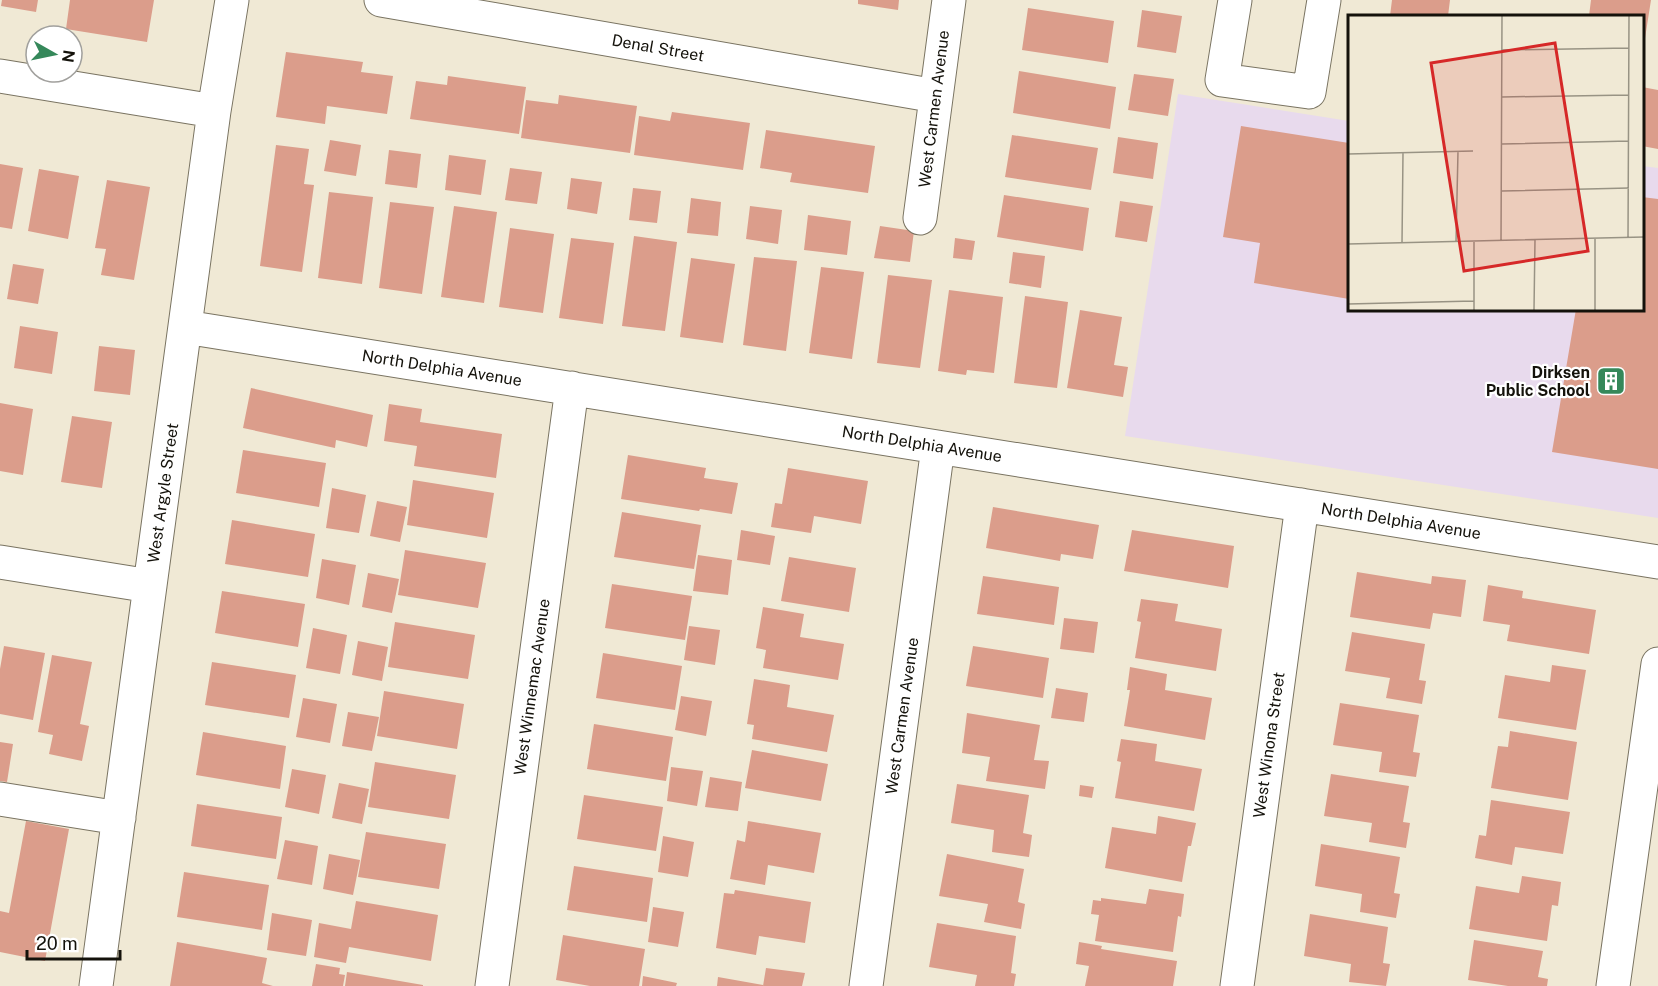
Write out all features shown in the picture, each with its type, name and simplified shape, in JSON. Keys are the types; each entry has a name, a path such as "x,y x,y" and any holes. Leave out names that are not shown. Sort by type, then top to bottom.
{"street":[{"name":"West Argyle Street","path":"96,986 214,111 232,0"},
{"name":"Denal Street","path":"381,0 936,96"},
{"name":"West Carmen Avenue","path":"920,218 949,0"},
{"path":"1235,0 1222,80 1309,92 1324,0"},
{"path":"0,76 214,111"},
{"name":"North Delphia Avenue","path":"185,327 1658,562"},
{"name":"West Winnemac Avenue","path":"492,986 572,388"},
{"name":"West Carmen Avenue","path":"866,986 938,447"},
{"name":"West Winona Street","path":"1237,986 1302,505"},
{"path":"0,561 150,586"},
{"path":"1613,986 1658,664"},
{"path":"0,799 119,818"}],"shaded area":[{"path":"1178,94 1348,121 1348,310 1643,310 1643,166 1658,168 1658,518 1125,436"}],"building":[{"path":"2,0 38,0 36,12 1,6"},
{"path":"70,0 154,0 147,42 84,32 84,24 67,24"},
{"path":"858,0 899,0 898,10 858,4"},
{"path":"1392,0 1450,0 1448,15 1390,15"},
{"path":"1591,0 1651,0 1643,51 1643,15 1589,15"},
{"path":"1028,8 1114,21 1108,63 1022,50"},
{"path":"1142,10 1182,16 1176,53 1137,47"},
{"path":"286,52 363,62 361,72 393,76 387,114 327,106 325,124 276,117"},
{"path":"1019,71 1116,87 1110,129 1013,113"},
{"path":"1134,74 1174,79 1168,116 1128,110"},
{"path":"448,76 526,87 519,134 410,119 416,81 447,85"},
{"path":"1643,87 1658,90 1658,149 1643,146"},
{"path":"559,95 637,106 630,153 521,138 526,100 558,104"},
{"path":"672,112 750,123 743,170 634,155 639,116 670,121"},
{"path":"1241,126 1348,143 1348,299 1254,283 1260,243 1223,237"},
{"path":"766,130 875,146 868,193 790,182 792,173 760,168"},
{"path":"1012,135 1098,148 1091,190 1005,177"},
{"path":"1118,137 1158,143 1153,179 1113,173"},
{"path":"330,140 361,145 356,176 324,171"},
{"path":"276,145 309,149 304,184 314,185 302,272 260,266"},
{"path":"389,150 421,154 417,188 385,184"},
{"path":"449,155 486,160 481,195 445,190"},
{"path":"0,164 23,168 12,229 0,227"},
{"path":"510,168 542,172 537,204 505,200"},
{"path":"39,169 79,176 68,239 28,231"},
{"path":"571,178 602,182 597,214 567,209"},
{"path":"107,180 150,187 134,280 101,275 106,249 95,248"},
{"path":"633,188 661,191 657,223 629,220"},
{"path":"329,192 373,197 362,284 318,278"},
{"path":"1004,195 1089,208 1083,251 997,237"},
{"name":"Dirksen Public School","path":"1643,197 1658,199 1658,469 1552,452 1576,310 1643,310"},
{"path":"691,198 721,202 718,236 687,233"},
{"path":"1120,201 1153,206 1147,242 1115,237"},
{"path":"390,202 434,207 422,294 379,288"},
{"path":"454,206 497,212 484,303 441,297"},
{"path":"750,206 782,210 778,244 746,239"},
{"path":"808,215 851,221 847,255 804,250"},
{"path":"880,226 914,231 910,262 874,258"},
{"path":"510,228 554,234 543,313 499,307"},
{"path":"634,236 677,242 665,331 622,326"},
{"path":"571,238 614,243 603,324 559,318"},
{"path":"955,238 975,241 972,260 953,258"},
{"path":"1013,252 1045,256 1041,288 1009,283"},
{"path":"754,257 797,261 786,351 743,345"},
{"path":"691,258 735,264 723,343 680,337"},
{"path":"13,264 44,269 38,304 7,299"},
{"path":"821,267 864,272 852,359 809,353"},
{"path":"888,275 932,280 920,368 877,363"},
{"path":"949,290 1003,297 994,373 967,370 966,375 938,371"},
{"path":"1025,296 1068,302 1057,388 1014,383"},
{"path":"1080,310 1122,317 1114,365 1128,367 1123,397 1067,388"},
{"path":"20,326 58,332 52,374 14,368"},
{"path":"99,346 135,350 130,395 94,391"},
{"path":"251,388 373,415 367,447 336,440 335,448 243,428"},
{"path":"0,403 33,409 23,475 0,471"},
{"path":"389,404 422,409 420,422 502,434 496,478 414,466 417,446 384,441"},
{"path":"72,416 112,422 102,488 61,482"},
{"path":"243,450 326,463 319,507 236,493"},
{"path":"628,455 706,468 704,478 738,483 732,514 621,499"},
{"path":"788,468 868,481 861,524 814,516 811,533 771,527 775,503 782,504"},
{"path":"413,480 494,493 487,538 407,525"},
{"path":"332,488 366,495 359,533 326,528"},
{"path":"377,501 407,507 400,542 370,536"},
{"path":"993,507 1099,525 1093,559 1061,554 1060,561 986,548"},
{"path":"622,512 701,525 694,569 614,557"},
{"path":"232,520 315,534 308,577 225,564"},
{"path":"741,530 775,536 770,565 737,560"},
{"path":"1132,530 1234,546 1228,588 1124,571"},
{"path":"405,550 486,563 478,608 398,595"},
{"path":"698,555 732,560 728,595 693,591"},
{"path":"789,557 856,568 849,612 781,601"},
{"path":"322,559 356,565 349,605 316,598"},
{"path":"1357,572 1431,584 1432,576 1466,580 1461,617 1433,613 1430,629 1350,617"},
{"path":"368,573 399,579 392,613 362,607"},
{"path":"983,576 1059,587 1054,625 977,614"},
{"path":"612,584 692,596 685,640 605,628"},
{"path":"1488,585 1523,591 1522,598 1596,610 1589,654 1507,641 1510,625 1483,621"},
{"path":"222,591 305,604 298,647 215,633"},
{"path":"1141,599 1178,604 1175,621 1222,629 1216,671 1135,658 1141,622 1137,621"},
{"path":"763,607 804,614 800,637 844,644 838,680 763,668 766,650 756,648"},
{"path":"1064,618 1098,622 1094,653 1060,649"},
{"path":"395,622 475,635 468,679 388,667"},
{"path":"689,626 720,630 715,665 684,660"},
{"path":"313,628 347,635 340,674 306,668"},
{"path":"1352,632 1425,644 1419,680 1426,681 1422,704 1386,698 1390,678 1345,671"},
{"path":"358,641 388,647 382,681 352,675"},
{"path":"4,646 45,653 33,720 0,714 0,669"},
{"path":"973,646 1049,658 1043,698 966,686"},
{"path":"603,653 682,666 675,710 596,698"},
{"path":"52,655 92,662 80,724 89,726 82,761 49,754 53,735 38,732"},
{"path":"212,662 296,675 289,718 205,705"},
{"path":"1552,665 1586,670 1576,730 1498,718 1505,675 1550,682"},
{"path":"1130,667 1167,674 1165,690 1212,698 1205,740 1124,726 1130,690 1127,690"},
{"path":"754,679 790,685 787,707 834,715 827,752 752,739 754,725 747,724"},
{"path":"1056,688 1088,693 1084,722 1051,718"},
{"path":"384,691 464,704 457,749 377,736"},
{"path":"681,696 712,701 706,736 675,730"},
{"path":"303,698 337,704 330,743 296,737"},
{"path":"1340,703 1419,715 1413,752 1420,753 1416,777 1379,772 1382,752 1333,745"},
{"path":"348,712 379,717 372,751 342,746"},
{"path":"967,713 1040,725 1034,760 1049,761 1045,789 986,781 990,757 962,753"},
{"path":"594,724 673,737 666,781 587,769"},
{"path":"1510,731 1577,742 1568,800 1491,788 1498,746 1508,747"},
{"path":"203,732 286,746 280,789 196,775"},
{"path":"1121,739 1157,744 1155,761 1202,769 1194,811 1115,798 1121,762 1117,761"},
{"path":"0,742 13,744 7,782 0,781"},
{"path":"752,750 828,764 821,801 745,788"},
{"path":"375,762 456,775 449,819 368,807"},
{"path":"671,767 703,771 697,806 667,801"},
{"path":"292,769 326,775 319,814 285,807"},
{"path":"1331,774 1409,786 1403,822 1410,823 1406,848 1369,842 1372,823 1324,816"},
{"path":"710,777 742,782 738,811 705,807"},
{"path":"339,783 369,789 362,824 332,818"},
{"path":"957,784 1029,795 1023,833 1032,835 1029,857 992,852 994,830 951,823"},
{"path":"1080,785 1094,787 1092,798 1079,796"},
{"path":"584,795 663,807 656,851 577,839"},
{"path":"1491,800 1570,812 1563,854 1515,847 1512,865 1475,858 1479,835 1486,836"},
{"path":"197,804 282,817 276,859 191,846"},
{"path":"1158,816 1196,823 1191,846 1188,846 1182,882 1105,868 1112,827 1156,834"},
{"path":"26,821 69,829 45,961 0,952 0,911 9,913"},
{"path":"748,821 821,833 814,873 768,865 765,885 730,879 737,840 745,842"},
{"path":"366,832 446,844 439,889 358,877"},
{"path":"663,836 694,842 688,877 658,872"},
{"path":"285,840 318,846 312,885 277,879"},
{"path":"1321,844 1400,857 1394,893 1400,894 1396,918 1360,912 1362,894 1315,886"},
{"path":"329,854 360,860 353,895 323,889"},
{"path":"947,854 1024,869 1018,902 1025,904 1021,929 984,922 988,904 939,896"},
{"path":"574,866 653,878 647,922 567,910"},
{"path":"184,872 269,885 262,930 177,917"},
{"path":"1522,876 1561,882 1558,906 1552,905 1547,941 1469,929 1476,886 1519,893"},
{"path":"1149,889 1184,894 1173,952 1095,941 1099,915 1091,914 1093,900 1101,901 1101,898 1146,904"},
{"path":"735,890 811,902 805,943 759,936 756,955 716,948 724,893 734,894"},
{"path":"356,901 438,915 431,961 349,947 346,963 314,957 319,923 351,929"},
{"path":"653,907 684,912 678,947 648,942"},
{"path":"272,913 312,920 306,956 267,950"},
{"path":"1310,914 1388,927 1383,963 1390,964 1386,986 1349,982 1351,964 1304,956"},
{"path":"937,923 1016,936 1011,973 1016,974 1014,986 975,986 977,975 929,967"},
{"path":"563,935 645,949 639,986 590,986 556,980"},
{"path":"1474,940 1543,951 1538,977 1548,979 1547,986 1508,986 1468,980"},
{"path":"177,942 267,958 262,983 273,986 170,986"},
{"path":"1079,942 1102,946 1101,949 1177,961 1173,986 1085,986 1089,966 1076,964"},
{"path":"316,964 340,968 339,974 345,975 343,986 312,986"},
{"path":"766,968 805,973 802,986 763,986"},
{"path":"347,972 423,985 423,986 345,986"},
{"path":"643,976 677,983 676,986 642,986"},
{"path":"718,977 763,985 763,986 717,986"}],"place":[{"name":"Dirksen Public School","path":"1611,381"}]}
